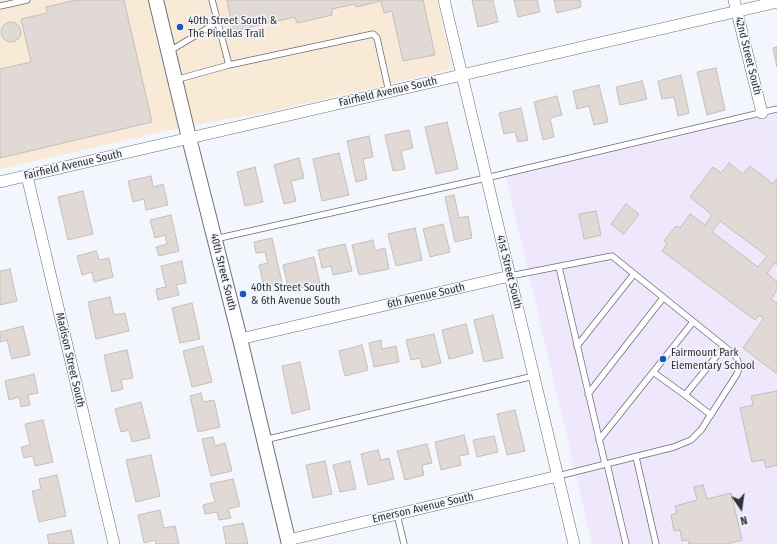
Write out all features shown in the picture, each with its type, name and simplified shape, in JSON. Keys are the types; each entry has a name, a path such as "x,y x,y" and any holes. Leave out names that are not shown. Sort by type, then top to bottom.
{"street":[{"name":"40th Street South","path":"156,0 240,339 288,542"},
{"name":"41st Street South","path":"444,0 574,544"},
{"name":"42nd Street South","path":"734,0 762,113"},
{"name":"Fairfield Avenue South","path":"0,182 777,2"},
{"name":"Madison Street South","path":"27,176 114,544"},
{"name":"6th Avenue South","path":"240,339 510,276"},
{"name":"Emerson Avenue South","path":"288,542 397,514 558,476"}],"lane":[{"path":"0,6 27,0"},
{"path":"212,0 228,65"},
{"path":"168,52 218,22"},
{"path":"175,80 228,65 373,34 377,38 389,92"},
{"path":"215,239 486,178 777,109"},
{"name":"6th Avenue South","path":"510,276 612,256 634,274"},
{"path":"559,267 599,440 626,544"},
{"path":"558,476 636,458 674,447 691,440 701,430 739,369 736,356 634,274 577,346"},
{"path":"588,394 663,298"},
{"path":"599,440 693,322"},
{"path":"685,395 724,347"},
{"path":"653,372 711,415"},
{"path":"264,440 534,376"},
{"path":"636,458 656,544"},
{"path":"397,514 404,544"}],"shaded area":[{"path":"0,0 149,0 179,128 0,169"},
{"path":"164,0 437,0 453,69 269,112 193,125"},
{"name":"Fairmount Park Elementary School","path":"777,113 777,544 592,544 505,173"}],"building":[{"path":"76,0 124,0 152,122 0,158 0,69 31,62 21,19 47,13 46,7"},
{"path":"227,0 423,0 435,55 403,61 392,11 384,13 381,1 356,7 355,4 332,9 332,15 297,23 295,17 233,31"},
{"path":"472,0 493,0 498,22 478,27"},
{"path":"514,0 537,0 540,12 518,17"},
{"path":"554,0 580,0 581,7 557,13"},
{"path":"11,22 18,25 21,32 18,39 11,42 4,39 1,32 4,25"},
{"path":"777,47 777,67 773,48"},
{"path":"716,68 725,110 707,115 697,72"},
{"path":"681,75 689,113 678,116 674,97 662,99 658,81"},
{"path":"642,81 647,99 620,105 616,87"},
{"path":"599,85 608,122 594,125 589,106 577,109 573,91"},
{"path":"557,96 562,115 550,118 554,137 543,140 534,102"},
{"path":"521,108 528,140 518,142 515,132 504,134 499,113"},
{"path":"447,122 458,169 436,174 425,127"},
{"path":"409,130 413,148 401,151 405,169 393,171 385,135"},
{"path":"369,136 373,157 363,159 367,179 356,182 347,141"},
{"path":"339,153 349,195 322,201 313,159"},
{"path":"299,158 304,178 291,181 296,201 284,204 274,165"},
{"path":"729,163 743,174 750,166 773,184 777,178 777,265 775,263 767,273 777,282 777,290 771,299 776,303 777,302 777,374 743,348 764,318 759,315 755,320 662,251 667,244 664,241 676,226 680,228 690,214 705,225 712,215 690,197 713,167 721,173","holes":["720,221 767,256 758,267 712,232"]},
{"path":"255,167 263,202 245,206 237,172"},
{"path":"151,176 153,187 163,184 168,205 146,210 144,199 133,202 128,181"},
{"path":"83,191 93,234 68,240 58,197"},
{"path":"454,195 459,218 468,216 472,238 455,242 445,197"},
{"path":"626,204 639,214 624,234 611,224"},
{"path":"596,211 601,235 584,239 579,214"},
{"path":"171,215 179,251 159,256 156,247 167,244 165,235 155,238 150,220"},
{"path":"443,224 450,252 430,257 423,229"},
{"path":"415,228 422,260 396,266 388,234"},
{"path":"272,238 282,283 264,287 259,265 268,263 265,252 256,253 254,242"},
{"path":"373,240 375,251 385,248 389,269 359,275 352,245"},
{"path":"345,244 352,271 333,275 331,266 322,268 318,250"},
{"path":"96,251 99,260 109,258 113,277 94,282 92,272 82,275 77,256"},
{"path":"314,257 320,283 289,291 283,265"},
{"path":"182,261 186,283 176,285 179,295 158,300 156,289 166,287 161,266"},
{"path":"10,269 17,301 0,305 0,271"},
{"path":"110,297 114,315 125,313 129,331 96,339 88,302"},
{"path":"192,303 200,339 180,343 172,308"},
{"path":"493,315 503,358 484,362 474,320"},
{"path":"466,324 473,353 449,359 442,330"},
{"path":"23,326 30,355 12,359 7,340 0,342 0,332"},
{"path":"434,334 441,363 422,368 420,358 411,360 406,340"},
{"path":"381,340 382,349 396,346 399,362 374,367 369,343"},
{"path":"362,345 368,370 345,376 339,351"},
{"path":"203,346 212,382 192,387 183,351"},
{"path":"127,350 133,378 121,380 123,389 112,392 104,355"},
{"path":"300,362 310,409 292,414 282,366"},
{"path":"34,374 38,393 28,395 30,405 21,407 19,397 9,400 5,381"},
{"path":"777,391 777,465 766,468 764,460 752,462 740,408 753,405 751,396"},
{"path":"201,393 203,402 214,400 220,427 198,432 190,396"},
{"path":"141,402 150,438 132,442 129,430 121,432 115,409"},
{"path":"515,410 525,451 507,455 497,414"},
{"path":"43,420 53,462 35,466 33,456 24,458 21,447 30,445 25,424"},
{"path":"464,435 469,454 459,456 461,465 441,470 435,442"},
{"path":"494,436 498,452 477,457 473,440"},
{"path":"213,437 215,446 225,443 232,471 211,476 202,439"},
{"path":"427,444 432,463 422,465 424,475 405,480 397,451"},
{"path":"378,450 381,460 389,458 394,479 368,485 361,454"},
{"path":"151,455 160,496 136,502 126,460"},
{"path":"325,461 332,494 313,498 306,465"},
{"path":"350,461 356,489 340,492 333,465"},
{"path":"57,475 66,516 39,522 32,491 41,489 39,479"},
{"path":"233,479 240,506 228,509 231,518 219,520 217,512 205,514 203,505 215,502 210,484"},
{"path":"703,485 707,499 731,493 742,540 727,544 689,544 688,540 682,541 680,530 674,531 671,515 677,513 675,506 697,500 694,487"},
{"path":"160,510 164,528 175,526 179,544 156,544 155,540 144,543 138,515"},
{"path":"243,523 248,544 226,544 223,527"},
{"path":"71,530 74,544 49,544 47,535"}],"place":[{"name":"40th Street South & The Pinellas Trail","path":"180,27"},
{"name":"40th Street South & 6th Avenue South","path":"243,294"},
{"name":"Fairmount Park Elementary School","path":"663,359"}]}
